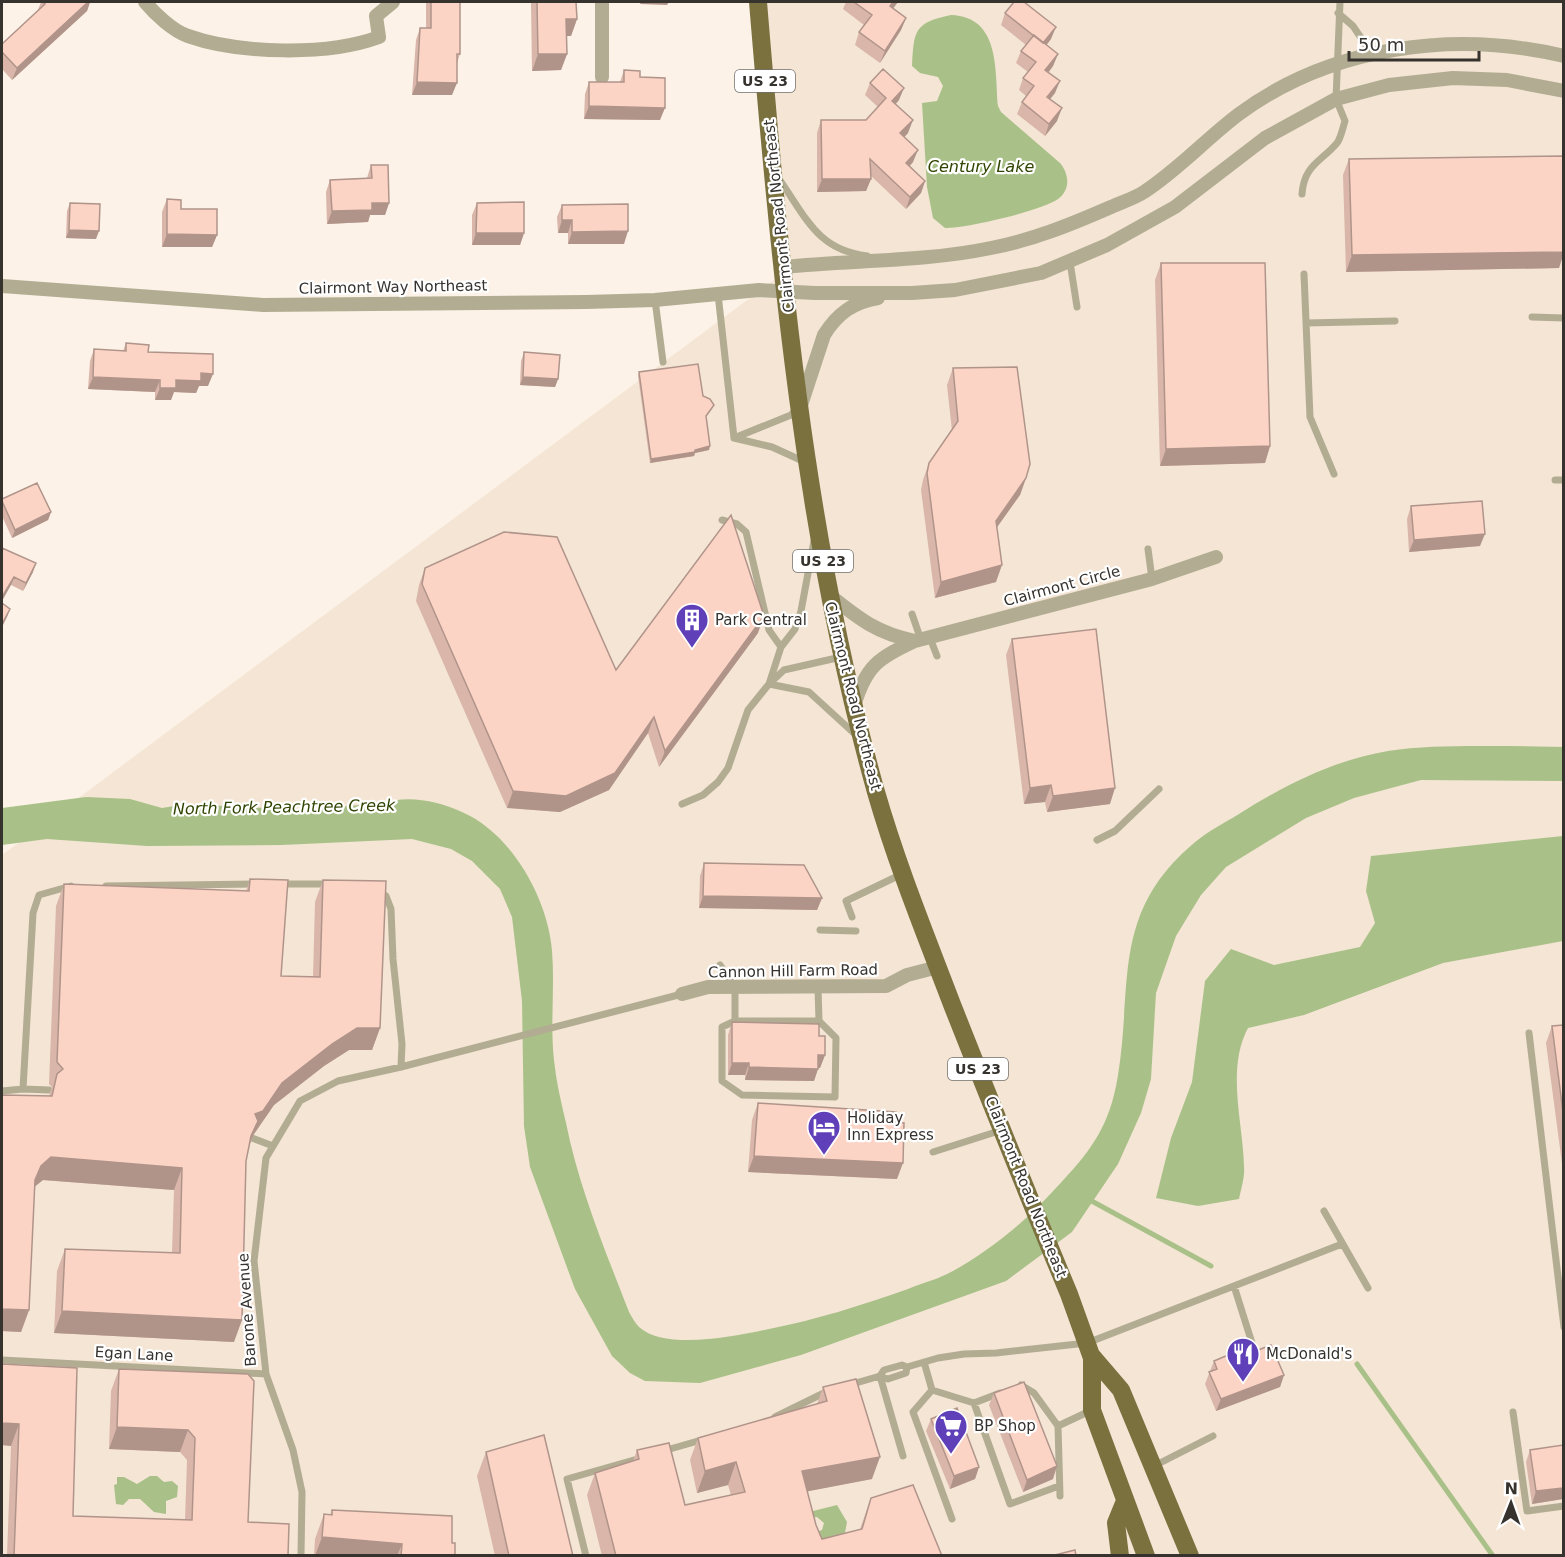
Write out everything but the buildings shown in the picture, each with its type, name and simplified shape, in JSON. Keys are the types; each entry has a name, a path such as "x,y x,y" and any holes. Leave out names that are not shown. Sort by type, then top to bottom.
{"main road":[{"name":"Clairmont Road Northeast","path":"758,2 786,291 817,526 841,657 862,741 903,874 1017,1171 1069,1293 1089,1349 1092,1410 1146,1556"},
{"name":"Clairmont Road Northeast","path":"1089,1349 1121,1390 1190,1556"},
{"path":"1120,1556 1116,1523 1125,1501"},
{"path":"1177,1528 1204,1556"}],"street":[{"path":"145,2 153,11 186,36 237,47 289,49 357,46 379,37 376,16 393,2"},
{"path":"602,2 602,77"},
{"path":"784,267 970,252 1009,244 1055,230 1144,192 1257,102 1336,64 1372,54 1425,45 1483,43 1563,56"},
{"path":"801,405 824,335 839,315 863,301 999,282 1041,273 1070,262 1143,227 1193,194 1265,138 1336,99 1389,85 1453,78 1507,80 1563,91"},
{"name":"Clairmont Way Northeast","path":"2,286 263,305 655,300 759,290 912,293"},
{"name":"Clairmont Circle","path":"854,708 860,687 875,663 884,656 922,640 1152,579 1216,557"},
{"name":"Clairmont Circle","path":"828,594 866,624 889,635 922,640"},
{"name":"Cannon Hill Farm Road","path":"682,994 708,987 886,986 906,975 938,967"}],"lane":[{"path":"1302,194 1303,181 1319,157 1338,142 1345,121 1336,99 1340,2"},
{"path":"1338,13 1353,26 1372,54"},
{"path":"773,170 822,239 833,248 853,254 891,258"},
{"path":"1070,262 1077,307"},
{"path":"1304,274 1310,417 1334,474"},
{"path":"718,294 734,438"},
{"path":"655,300 663,362"},
{"path":"1532,318 1563,318"},
{"path":"1306,323 1395,321"},
{"path":"734,438 791,415 801,405"},
{"path":"734,438 772,447 808,464"},
{"path":"1555,480 1563,480"},
{"path":"722,520 737,524 746,532 769,630 781,647"},
{"path":"769,684 781,647 795,629 801,611 817,526"},
{"path":"1148,549 1152,579"},
{"path":"912,615 922,640 937,656"},
{"path":"682,804 703,795 718,782 728,768 748,710 784,670 841,657"},
{"path":"769,684 809,692 862,741"},
{"path":"1097,840 1115,831 1159,789"},
{"path":"852,917 846,901 903,874"},
{"path":"92,886 263,884"},
{"path":"274,884 342,885"},
{"path":"23,1089 33,913 39,895 50,890 81,886"},
{"path":"364,886 375,888 386,896 391,909 393,959 402,1044 401,1068"},
{"path":"820,930 856,932"},
{"path":"720,965 735,987 735,1021"},
{"path":"818,988 819,1021 836,1038 835,1097 742,1095 722,1082 722,1027 735,1021 819,1021"},
{"name":"Barone Avenue","path":"301,1556 303,1535 300,1481 294,1450 266,1374 254,1261 266,1158 300,1101 338,1081 401,1068 682,994"},
{"path":"1528,1034 1563,1327"},
{"path":"2,1091 49,1090"},
{"path":"933,1152 1002,1130"},
{"path":"252,1138 273,1146"},
{"path":"1324,1210 1368,1288"},
{"path":"770,1421 819,1394 880,1376 884,1370 902,1365 907,1367 964,1354 1089,1349 1234,1286 1342,1244"},
{"path":"1234,1286 1252,1342"},
{"name":"Egan Lane","path":"2,1360 266,1374"},
{"path":"924,1362 932,1390"},
{"path":"880,1376 903,1456"},
{"path":"932,1390 974,1403 1020,1385 1034,1393 1058,1426 1060,1496"},
{"path":"932,1390 913,1412 952,1519"},
{"path":"974,1403 1010,1504 1059,1486"},
{"path":"1058,1426 1092,1410"},
{"path":"1512,1412 1527,1511 1563,1506"},
{"path":"1154,1466 1213,1436"},
{"path":"657,1453 713,1437"},
{"path":"586,1556 567,1479 646,1456"}],"shaded area":[{"path":"765,2 1563,2 1563,1555 2,1556 2,855 774,280"}],"water":[{"name":"Century Lake","path":"951,15 967,18 979,25 987,35 995,61 998,106 1001,112 1060,163 1067,177 1067,186 1058,199 1036,209 970,225 945,228 933,218 927,187 922,103 937,101 943,86 938,77 920,73 912,66 915,36 918,30 930,21"},
{"path":"1448,746 1564,747 1563,781 1421,780 1354,798 1306,818 1226,867 1201,895 1176,936 1156,993 1151,1079 1141,1113 1118,1164 1072,1232 1006,1281 801,1355 700,1383 645,1381 630,1373 612,1356 575,1289 530,1167 524,1126 522,1001 512,917 500,889 472,861 451,849 412,839 282,845 147,846 47,839 2,845 2,808 86,797 130,799 162,808 186,804 302,810 413,799 443,805 480,822 511,851 535,889 543,910 552,951 552,1019 556,1076 571,1147 585,1195 629,1312 639,1327 651,1334 683,1340 702,1340 739,1335 839,1312 942,1276 995,1244 1044,1201 1097,1138 1110,1110 1118,1075 1130,951 1137,923 1149,896 1168,869 1199,839 1256,803 1310,775 1368,755"},
{"path":"1563,836 1563,941 1443,963 1304,1015 1248,1028 1241,1044 1237,1078 1244,1171 1239,1199 1198,1206 1156,1198 1171,1138 1192,1082 1205,981 1231,949 1274,965 1360,947 1375,923 1366,891 1371,856"},
{"path":"150,1476 157,1476 164,1482 172,1481 178,1486 177,1497 166,1501 166,1514 154,1512 140,1499 129,1499 123,1505 116,1504 114,1485 117,1484 117,1477 124,1477 137,1484"},
{"path":"837,1505 847,1522 845,1533 821,1545 814,1533 822,1530 824,1523 817,1517 811,1518 809,1512"}],"waterway":[{"path":"1088,1199 1211,1266"},
{"path":"1357,1364 1493,1556"}],"place":[{"name":"Park Central","path":"692,649"},
{"name":"Holiday Inn Express","path":"824,1156"},
{"name":"McDonald's","path":"1243,1383"},
{"name":"BP Shop","path":"951,1455"}],"water label":[{"name":"North Fork Peachtree Creek","path":"284,807"}]}
